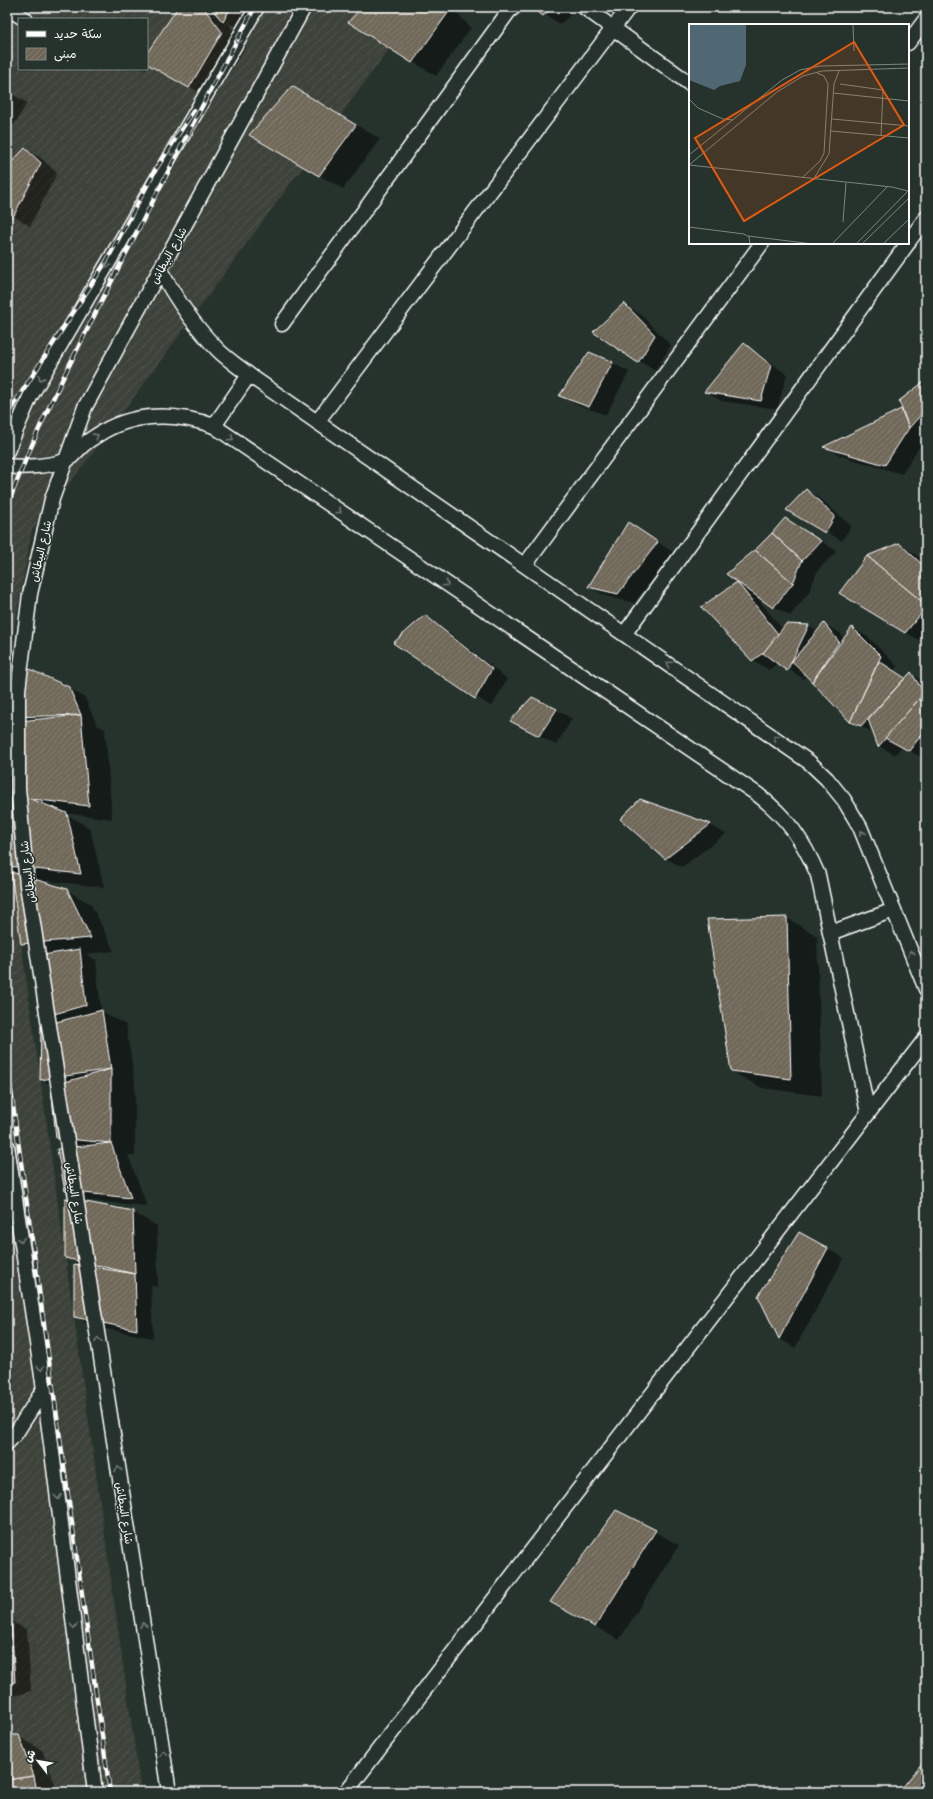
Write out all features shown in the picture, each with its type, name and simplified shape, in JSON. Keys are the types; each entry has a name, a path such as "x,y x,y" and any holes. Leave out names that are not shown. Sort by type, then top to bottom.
{"lane":[{"path":"7,451 30,397 257,7"},
{"name":"شارع البيطاش","path":"169,1792 27,885 18,788 18,690 30,594 52,499 85,406 304,7"},
{"path":"282,324 508,11 514,7"},
{"path":"584,7 689,83"},
{"path":"317,422 629,7"},
{"path":"7,8 23,18"},
{"path":"909,42 926,19"},
{"path":"909,242 926,218"},
{"path":"525,565 761,244"},
{"path":"624,633 907,244"},
{"path":"160,270 176,299 196,326 219,351 249,375 809,762 827,779 844,800 860,827 926,989"},
{"path":"214,426 249,375"},
{"path":"7,466 22,468 66,461 80,447 97,435 134,419 154,416 175,416 194,419 214,426 772,806 792,828 809,853 818,875 868,1113"},
{"path":"830,933 894,910"},
{"path":"346,1792 926,1038"},
{"path":"7,1146 44,1389 95,1792"},
{"path":"7,1443 16,1433 44,1389"}],"shaded area":[{"path":"7,7 420,7 90,457 32,530 9,656 11,872 141,1792 7,1792"}],"building":[{"path":"178,7 203,7 222,32 189,88 148,65 148,52"},
{"path":"210,7 231,7 223,22"},
{"path":"362,7 442,7 448,13 412,63 348,22"},
{"path":"532,7 553,7 543,16"},
{"path":"292,86 356,125 319,176 249,135"},
{"path":"25,148 41,163 13,217 7,213 7,167"},
{"path":"624,303 655,335 638,363 593,332"},
{"path":"744,343 771,365 761,401 704,392"},
{"path":"589,352 613,362 589,407 559,396"},
{"path":"926,380 926,409 909,428 899,401"},
{"path":"901,409 909,428 885,465 823,447"},
{"path":"806,489 835,516 825,533 786,510"},
{"path":"785,518 821,541 802,561 772,533"},
{"path":"628,522 658,542 618,594 588,587"},
{"path":"772,533 802,561 793,583 755,550"},
{"path":"899,543 926,568 926,605 867,556"},
{"path":"755,550 793,583 773,608 726,574"},
{"path":"867,556 926,605 926,608 905,633 839,593"},
{"path":"737,582 782,639 752,661 701,607"},
{"path":"425,615 492,669 475,699 393,643"},
{"path":"824,623 839,642 812,682 792,661"},
{"path":"786,624 809,625 787,671 763,653"},
{"path":"852,627 881,656 850,722 812,682"},
{"path":"7,659 69,687 81,715 7,717"},
{"path":"879,661 905,678 861,726 850,722"},
{"path":"911,672 924,693 878,747 868,719"},
{"path":"532,697 557,709 539,736 510,721"},
{"path":"919,699 926,706 926,729 909,751 885,738"},
{"path":"81,715 89,806 7,796 7,730 9,722"},
{"path":"10,791 67,813 81,874 7,866 7,827"},
{"path":"640,799 711,824 665,859 620,819"},
{"path":"11,872 67,889 91,938 21,944"},
{"path":"787,917 791,1079 731,1071 707,919"},
{"path":"80,949 86,1005 40,1018 31,957"},
{"path":"102,1010 111,1069 40,1080 41,1026"},
{"path":"111,1069 111,1143 56,1138 51,1086"},
{"path":"111,1143 131,1198 65,1191 57,1149"},
{"path":"65,1198 133,1211 135,1274 65,1258"},
{"path":"799,1232 828,1248 779,1339 758,1296"},
{"path":"74,1264 135,1274 137,1330 74,1317"},
{"path":"616,1510 656,1530 595,1627 550,1602"},
{"path":"11,1620 15,1682 7,1684 7,1621"},
{"path":"7,1735 19,1735 34,1776 7,1780"},
{"path":"926,1758 926,1792 899,1792"},
{"path":"34,1776 37,1792 7,1792 7,1780"}],"railway":[{"path":"7,507 32,444 76,352 255,7"},
{"path":"7,415 107,260 156,169 194,110"},
{"path":"7,1063 110,1792"}]}
